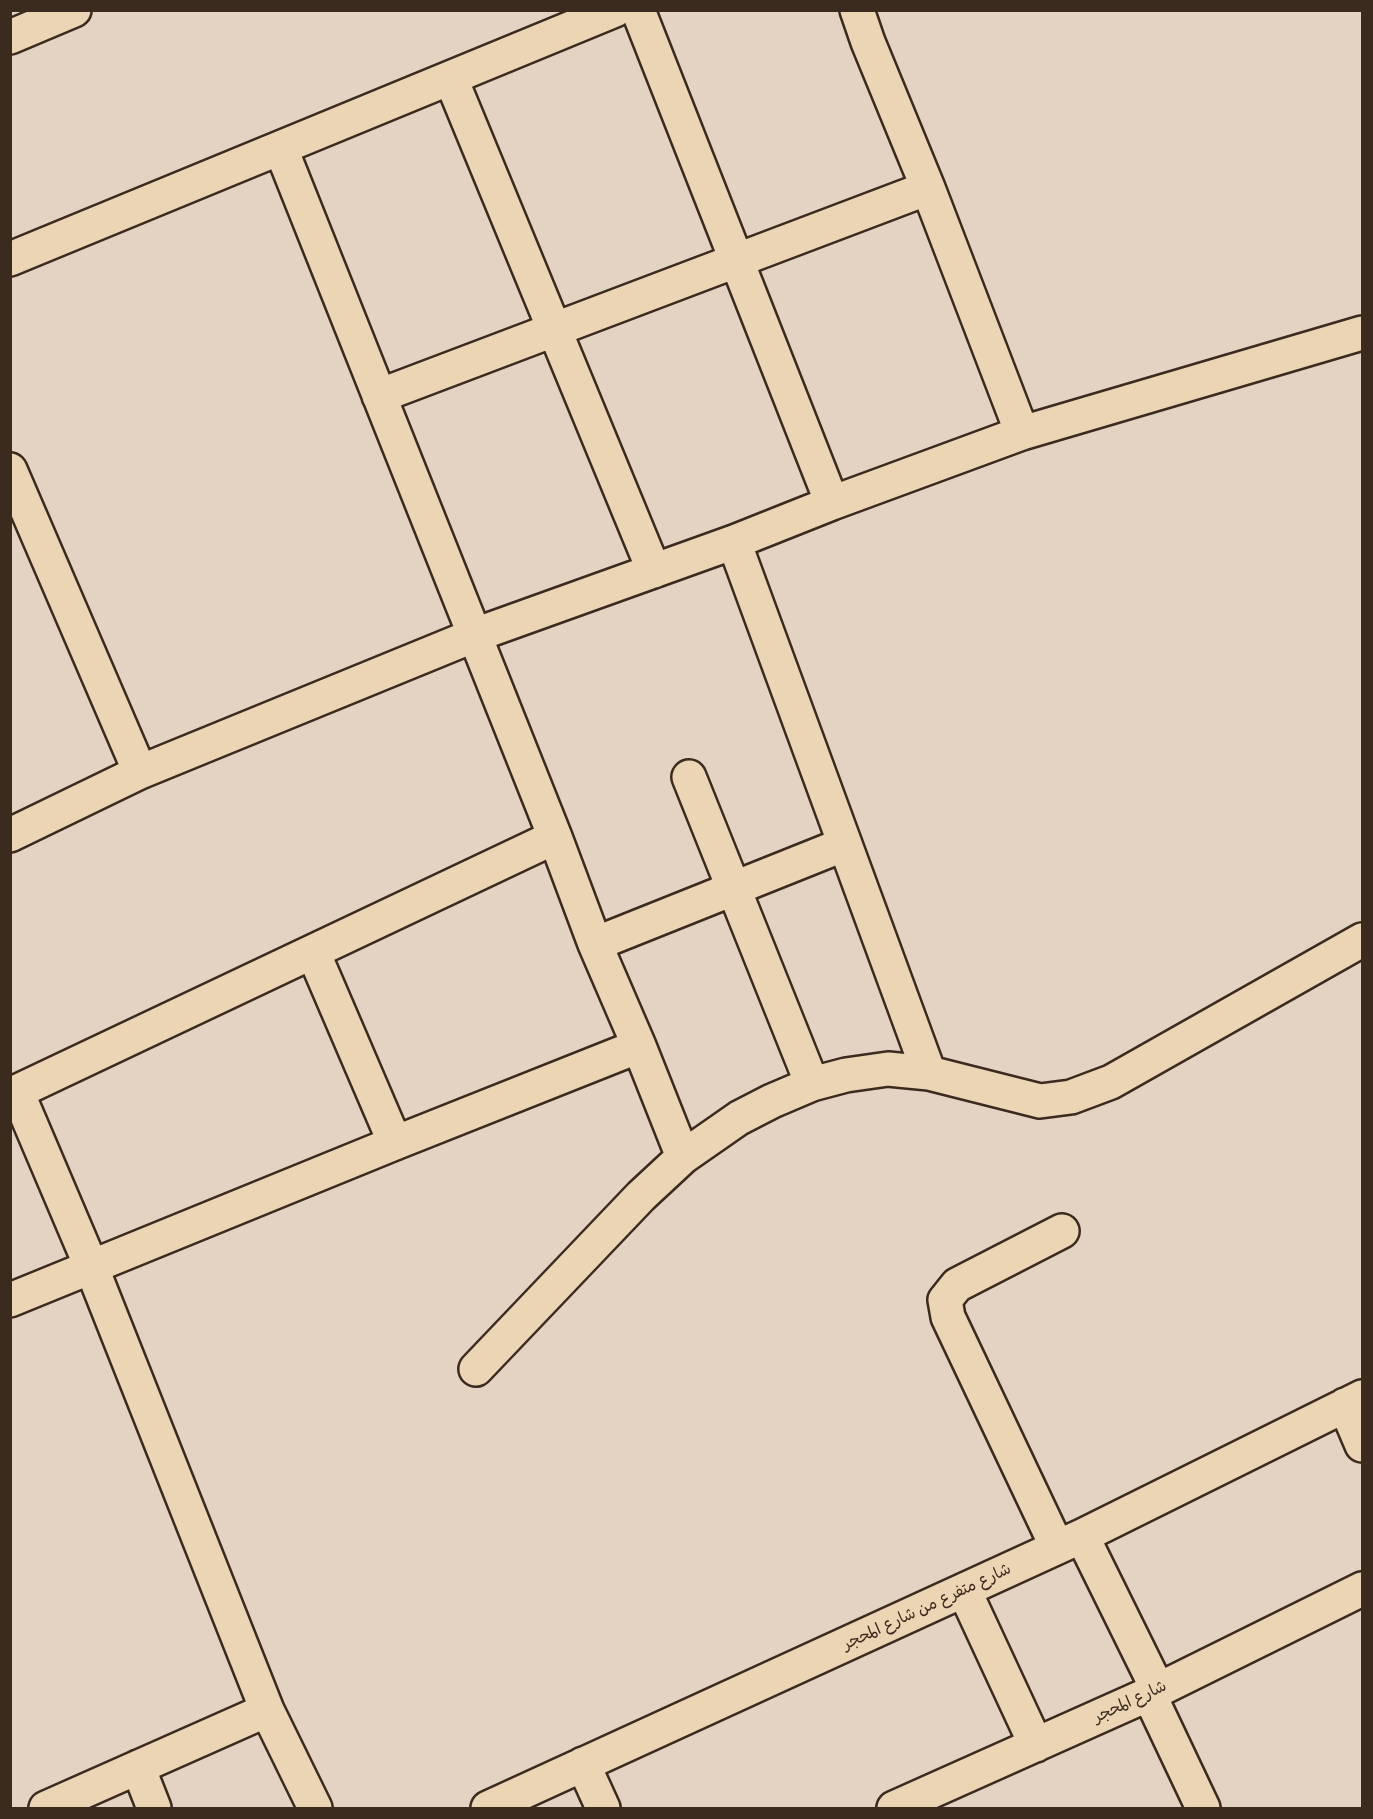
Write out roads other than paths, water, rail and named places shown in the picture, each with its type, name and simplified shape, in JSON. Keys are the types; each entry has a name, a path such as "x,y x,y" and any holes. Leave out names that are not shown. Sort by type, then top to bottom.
{"street":[{"path":"10,37 74,10"},
{"path":"11,258 615,10"},
{"path":"638,10 832,503"},
{"path":"857,10 1022,433"},
{"path":"451,79 654,570"},
{"path":"281,149 555,837 595,944 683,1156"},
{"path":"379,396 928,188"},
{"path":"10,836 140,772 475,635 734,542 1022,433 1362,333"},
{"path":"10,470 140,772"},
{"path":"734,542 929,1073"},
{"path":"689,777 812,1084"},
{"path":"315,1809 267,1710 91,1266 14,1094 555,837"},
{"path":"595,944 845,844"},
{"path":"476,1370 641,1196 683,1156 739,1118 772,1101 812,1084 846,1075 888,1069 929,1073 1040,1101 1071,1097 1111,1082 1362,940"},
{"path":"313,952 395,1143"},
{"path":"10,1300 639,1046"},
{"path":"1062,1231 957,1285 945,1300 948,1317 1153,1692 1203,1809"},
{"path":"1354,1401 1362,1445"},
{"name":"شارع متفرع من شارع المحجر","path":"488,1809 1069,1541 1354,1401"},
{"name":"شارع المحجر","path":"894,1809 1153,1692 1362,1589"},
{"path":"964,1590 1036,1745"},
{"path":"46,1809 267,1710"},
{"path":"583,1764 603,1809"},
{"path":"138,1767 154,1809"}]}
